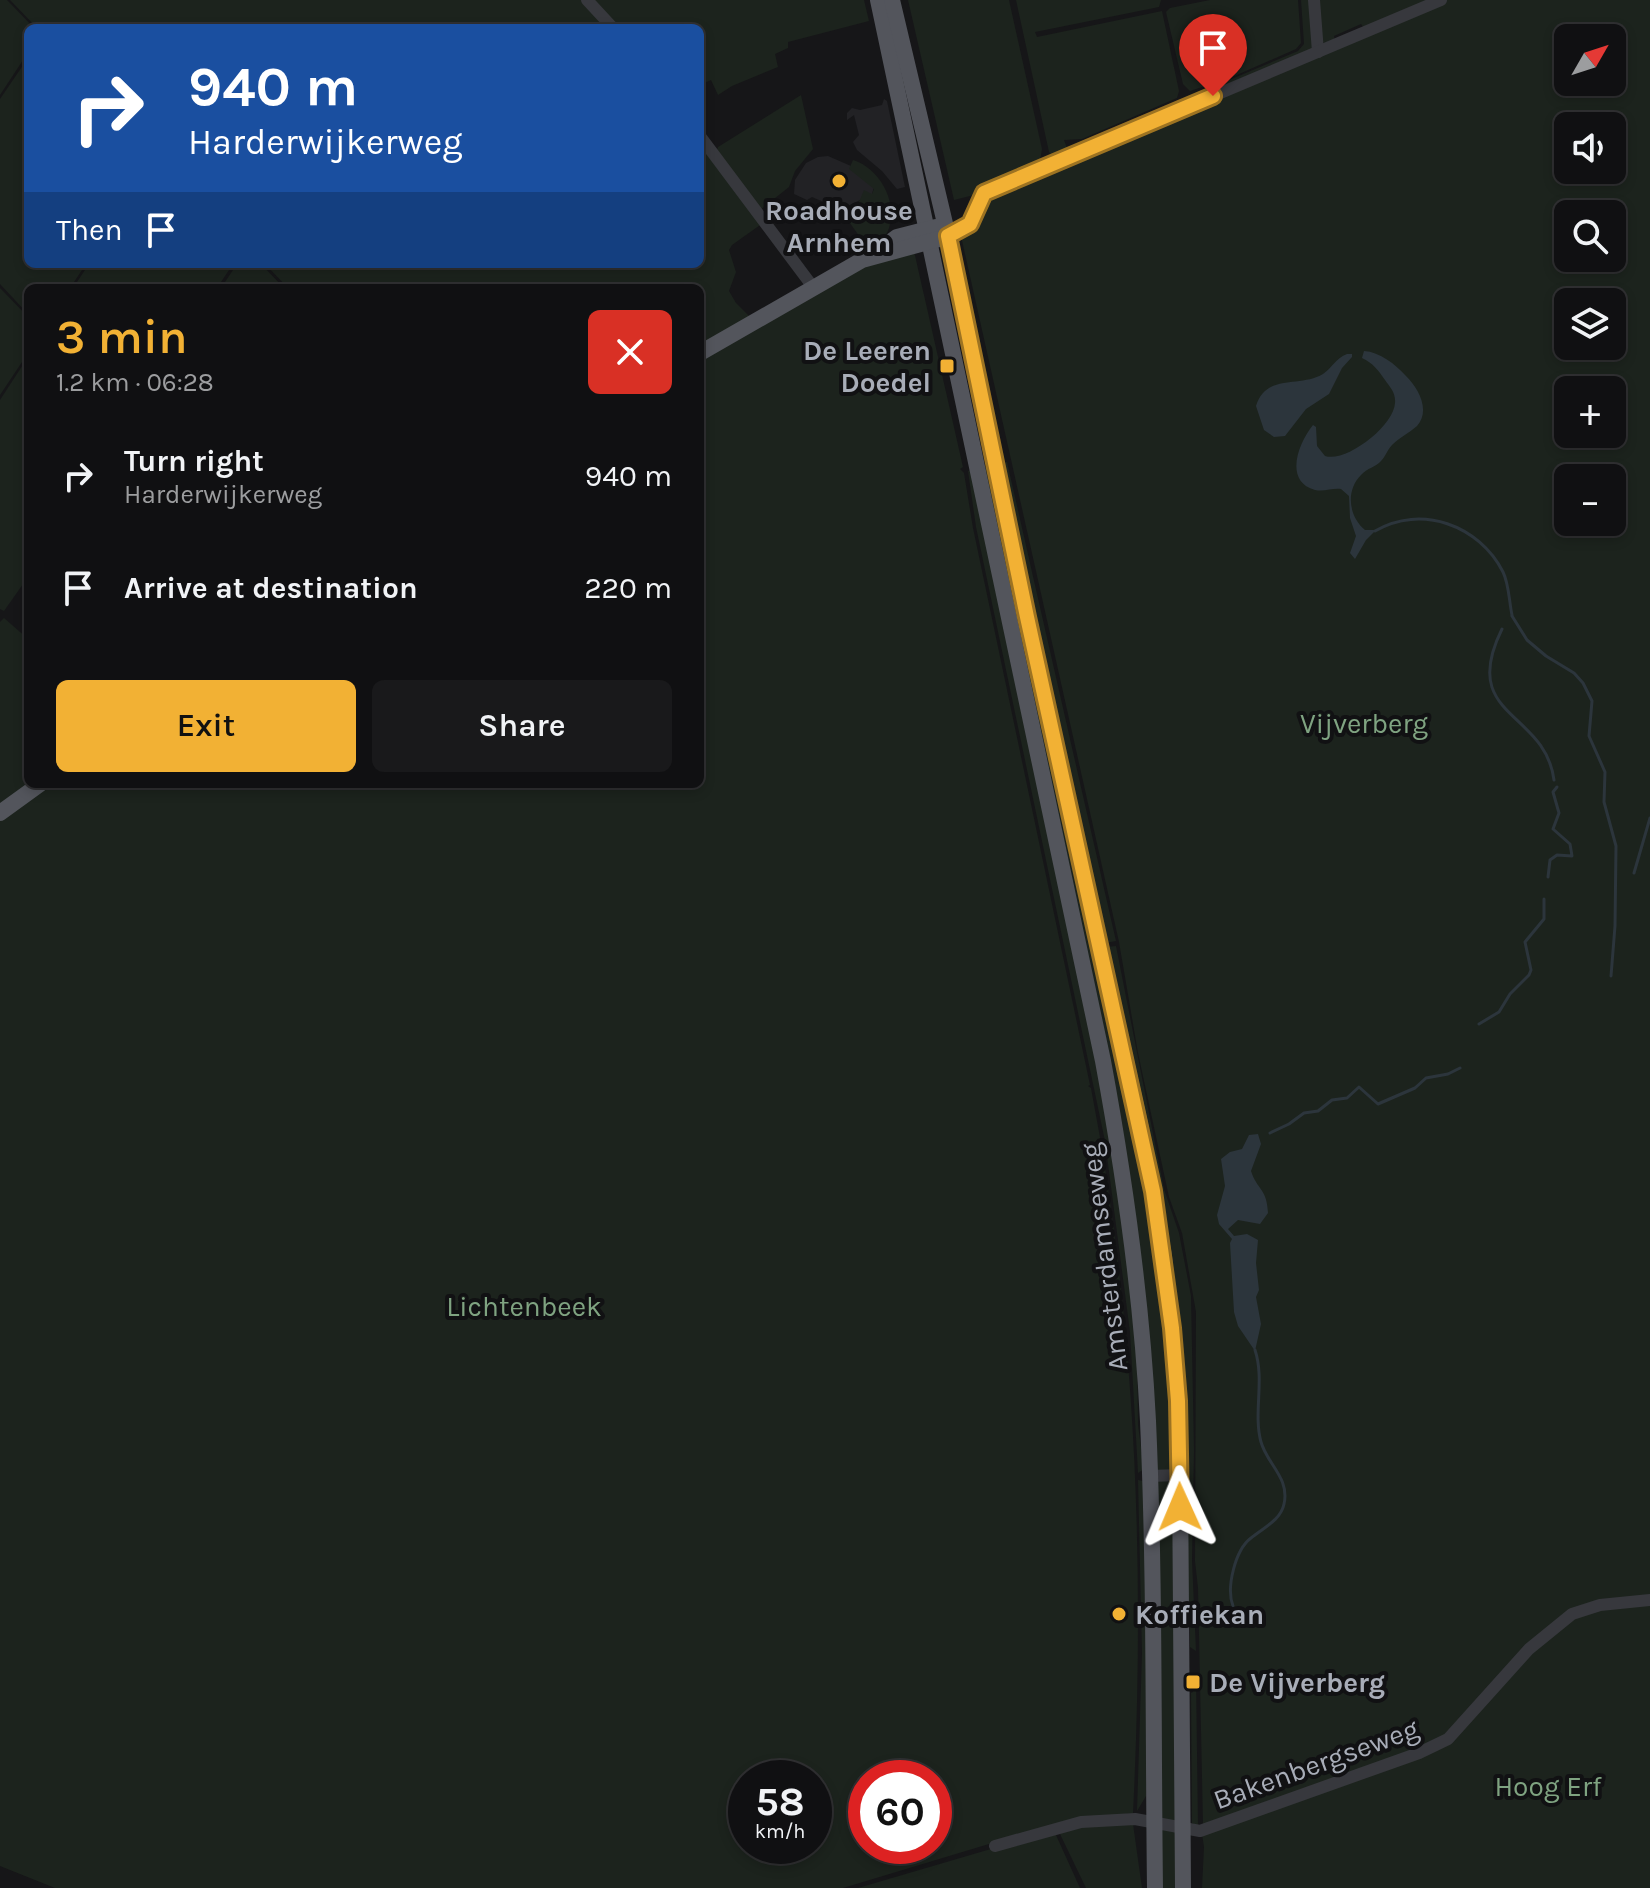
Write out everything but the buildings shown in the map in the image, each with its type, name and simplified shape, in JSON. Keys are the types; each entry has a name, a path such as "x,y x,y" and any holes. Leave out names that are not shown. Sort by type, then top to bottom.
{"main road":[{"name":"Amsterdamseweg","path":"878,0 1115,1124 1138,1297 1149,1476 1155,1888"},
{"name":"Amsterdamseweg","path":"892,0 947,230 1027,617 1153,1191 1172,1328 1180,1475 1183,1888"},
{"path":"704,351 870,257 947,230"},
{"path":"0,813 34,788"}],"street":[{"path":"587,0 609,24"},
{"path":"1314,0 1318,52"},
{"path":"947,230 964,229 977,214 984,193 992,189 1441,0"},
{"path":"704,141 813,287"},
{"path":"1149,1476 1180,1475"},
{"name":"Bakenbergseweg","path":"995,1846 1081,1822 1131,1819 1204,1830 1443,1743 1529,1649 1572,1614 1600,1605 1650,1600"}],"shaded area":[{"path":"884,99 887,101 905,187 897,189 882,171 857,150 853,142 859,135 854,115 847,120 847,113 852,108 860,110 882,105"},
{"path":"828,156 851,166 850,169 874,187 872,194 848,206 843,202 840,209 812,197 807,200 794,194 795,180 806,163"},
{"path":"1364,351 1387,359 1406,376 1418,393 1423,413 1417,426 1395,442 1377,465 1356,481 1351,496 1352,511 1365,530 1376,530 1355,559 1350,553 1356,536 1350,518 1349,496 1341,489 1315,490 1305,485 1299,478 1297,460 1303,441 1313,425 1316,427 1317,446 1325,456 1334,457 1368,441 1387,422 1393,412 1395,396 1378,370 1362,358"},
{"path":"1347,354 1352,354 1352,357 1342,368 1329,394 1306,409 1285,436 1274,437 1264,430 1256,406 1267,389 1314,378"},
{"path":"1258,1134 1261,1144 1251,1171 1264,1194 1268,1213 1260,1224 1238,1220 1228,1229 1234,1236 1247,1234 1258,1240 1256,1263 1259,1290 1256,1297 1261,1324 1255,1351 1238,1326 1234,1312 1232,1239 1219,1224 1217,1215 1225,1186 1221,1159 1230,1152 1242,1149 1249,1135"}],"green space":[{"path":"0,0 7,0 30,24 24,24 24,59 0,95"},
{"path":"10,0 584,0 606,24 33,24"},
{"path":"590,0 864,0 869,21 788,42 788,48 775,54 778,67 718,95 711,80 704,83 704,24 612,24"},
{"path":"908,0 1009,0 1042,149 1039,167 978,194 954,200"},
{"path":"1016,0 1161,0 1159,7 1035,32 1037,37 1162,11 1179,91 1177,98 1082,139 1064,140 1067,148 1298,51 1304,44 1301,0 1311,0 1315,45 1311,51 1056,159 1049,152"},
{"path":"1210,0 1298,0 1301,43 1296,49 1207,88 1190,91 1183,84 1166,12 1170,8"},
{"path":"1316,0 1434,0 1365,29 1361,24 1334,36 1335,42 1321,43"},
{"name":"Vijverberg","path":"1447,0 1650,0 1650,1598 1570,1612 1441,1741 1203,1825 1195,1561 1196,1312 1182,1233 1169,1197 1138,1053 1119,942 961,236 986,198"},
{"path":"24,64 24,268 83,268 73,284 24,284 24,310 0,284 0,99"},
{"path":"801,95 813,149 795,171 789,187 760,210 717,150 718,147"},
{"path":"704,145 763,223 729,250 736,272 729,291 752,319 704,346 704,284 284,284 269,268 704,268"},
{"path":"853,160 871,170 878,178 891,207 888,231 873,248 862,240 840,209 843,201 848,206 859,202 864,190 872,194 874,189 849,169"},
{"name":"Lichtenbeek","path":"914,251 963,467 960,469 964,473 1107,1178 1119,1268 1134,1449 1138,1631 1133,1813 1055,1824 952,1855 952,1760 848,1760 848,1864 922,1864 843,1888 55,1888 0,1866 0,818 41,788 704,788 704,355 860,266"},
{"path":"86,268 230,268 220,284 76,284"},
{"path":"234,268 265,268 280,284 224,284"},
{"path":"0,288 24,313 24,359 0,395"},
{"path":"24,363 24,583 4,611 0,609 0,400"},
{"path":"1007,462 1116,941 1105,943 1022,572 1011,499 1000,464"},
{"path":"989,466 1148,1192 1167,1328 1175,1470 1154,1470 1143,1296 983,468"},
{"path":"973,469 1113,1139 1137,1345 1138,1425 1144,1469 1138,1473 1130,1332 1105,1141 976,527 968,471"},
{"path":"4,618 24,636 24,787 0,808 0,622"},
{"path":"1116,946 1164,1189 1179,1233 1191,1296 1194,1450 1192,1560 1196,1651 1190,1647 1190,1618 1186,1603 1185,1528 1190,1523 1190,1477 1185,1472 1183,1418 1106,947"},
{"path":"1159,1479 1175,1481 1178,1823 1161,1820 1154,1482"},
{"path":"1138,1480 1143,1481 1148,1674 1146,1796 1137,1811 1142,1653"},
{"name":"Hoog Erf","path":"1650,1601 1650,1888 1202,1888 1202,1834 1444,1745 1530,1651 1574,1615"},
{"path":"1193,1677 1196,1677 1198,1826 1192,1823"},
{"path":"1133,1824 1142,1888 1086,1888 1060,1834 1069,1827"},
{"path":"1162,1825 1178,1827 1178,1888 1162,1888"},
{"path":"1052,1831 1080,1888 858,1888 940,1864 952,1864 952,1860"}],"waterway":[{"path":"1375,531 1411,519 1447,524 1464,531 1479,542 1503,572 1512,615"},
{"path":"1512,616 1527,640 1574,673 1592,701 1589,736 1605,772 1604,802 1616,846 1611,976"},
{"path":"1502,629 1491,658 1490,680 1508,712 1536,739 1547,757 1554,780"},
{"path":"1548,877 1550,860 1557,855 1572,856 1570,844 1553,829 1559,813 1553,792 1557,787"},
{"path":"1634,873 1650,818"},
{"path":"1479,1024 1499,1012 1510,994 1529,975 1531,970 1525,942 1544,919 1544,899"},
{"path":"1270,1133 1304,1113 1318,1111 1332,1100 1347,1098 1359,1087 1378,1104 1415,1088 1426,1078 1460,1068"},
{"path":"1233,1606 1231,1580 1240,1551 1279,1515 1285,1495 1281,1479 1261,1442 1259,1373 1255,1350"}],"place":[{"name":"Roadhouse Arnhem","path":"839,181"},
{"name":"De Leeren Doedel","path":"947,366"},
{"name":"Koffiekan","path":"1119,1614"},
{"name":"De Vijverberg","path":"1193,1682"}],"route":[{"path":"1180,1507 1178,1401 1172,1328 1153,1191 1027,617 948,236 970,224 984,193 1213,96"}]}
